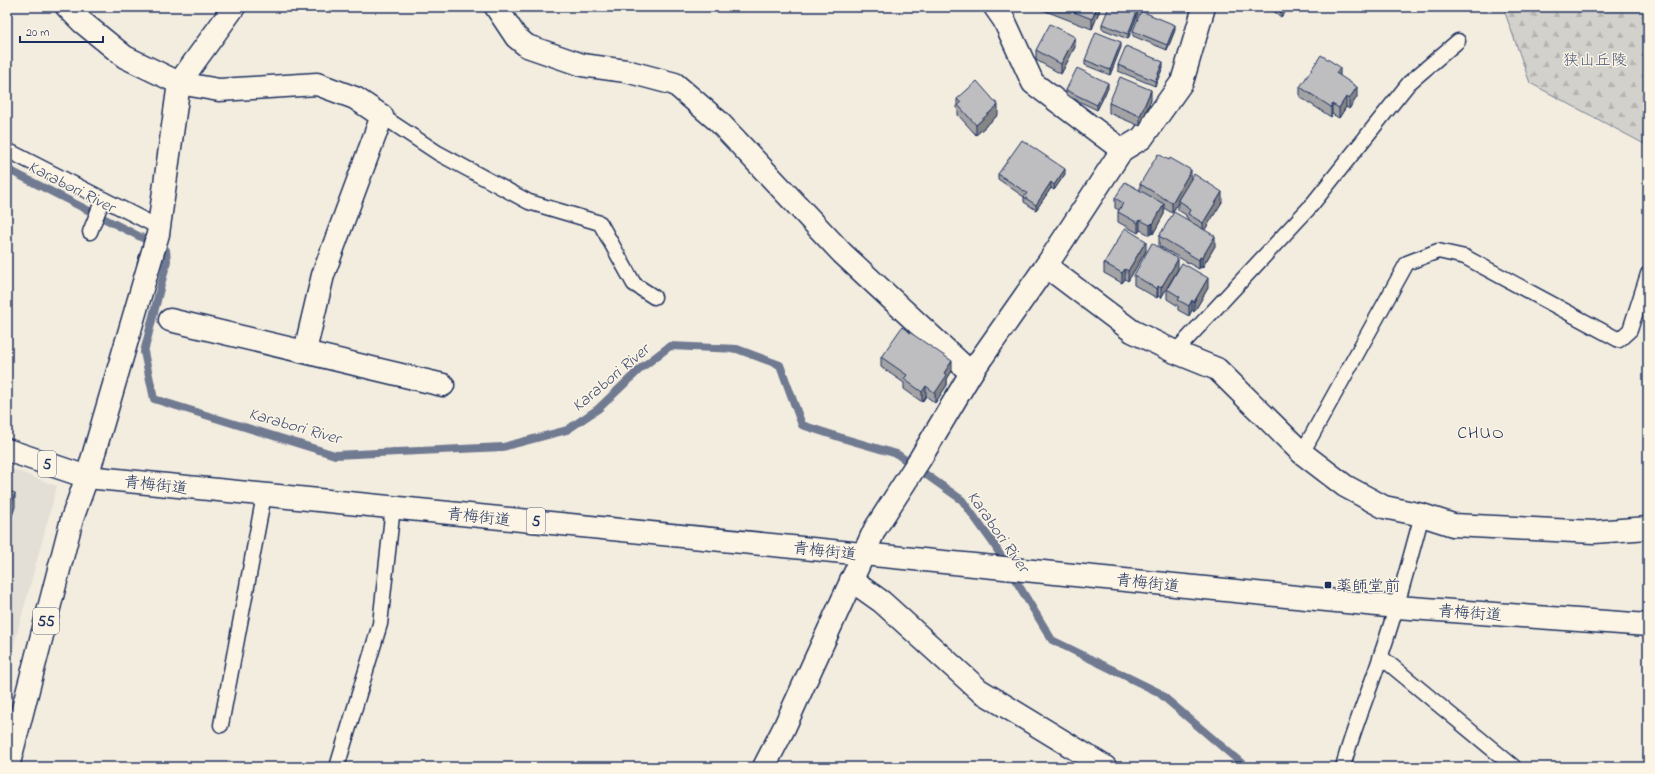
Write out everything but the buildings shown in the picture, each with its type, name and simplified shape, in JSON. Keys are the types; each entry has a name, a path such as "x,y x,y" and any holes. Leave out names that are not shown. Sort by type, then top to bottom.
{"street":[{"path":"68,7 82,22 125,57 179,84 219,90 317,84 355,98 382,116 323,275 305,352"},
{"path":"87,477 157,238 179,84 234,7"},
{"path":"496,7 516,37 527,46 582,65 626,72 674,84 718,121 842,253 971,373"},
{"path":"995,7 1004,20 1033,82 1122,150"},
{"path":"764,767 784,728 875,529 971,373 1046,266 1122,150 1142,138 1182,82 1204,7"},
{"path":"1046,266 1132,331 1175,352 1217,368 1302,453 1344,486 1384,507 1422,515 1453,525 1594,532 1648,528"},
{"path":"170,320 442,385"},
{"name":"青梅街道","path":"7,450 87,477 1397,607 1648,625"},
{"name":"55","path":"8,767 72,519 87,477"},
{"path":"851,580 882,602 978,690 1105,767"}],"lane":[{"path":"1175,352 1310,207 1409,83 1458,41"},
{"path":"382,116 438,153 529,202 600,223 634,284 654,297"},
{"path":"7,150 103,200 157,238"},
{"path":"90,232 103,200"},
{"path":"1302,453 1407,263 1438,251 1465,257 1619,340 1630,330 1648,274"},
{"path":"221,725 264,495"},
{"path":"337,767 380,624 393,507"},
{"path":"1343,767 1352,734 1381,657 1397,607 1422,515"},
{"path":"1381,657 1514,767"}],"shaded area":[{"path":"7,467 57,486 7,671"}],"green space":[{"name":"狭山丘陵","path":"1503,7 1648,7 1648,146 1530,83"}],"waterway":[{"name":"Karabori River","path":"7,169 166,250 167,261 144,352 154,399 335,455 503,447 567,430 598,409 641,368 670,346 737,349 780,365 802,425 897,454 962,500 993,543 1052,640 1158,692 1246,767"}],"place":[{"name":"薬師堂前","path":"1328,585"}],"district":[{"name":"CHUO","path":"1481,432"}]}
